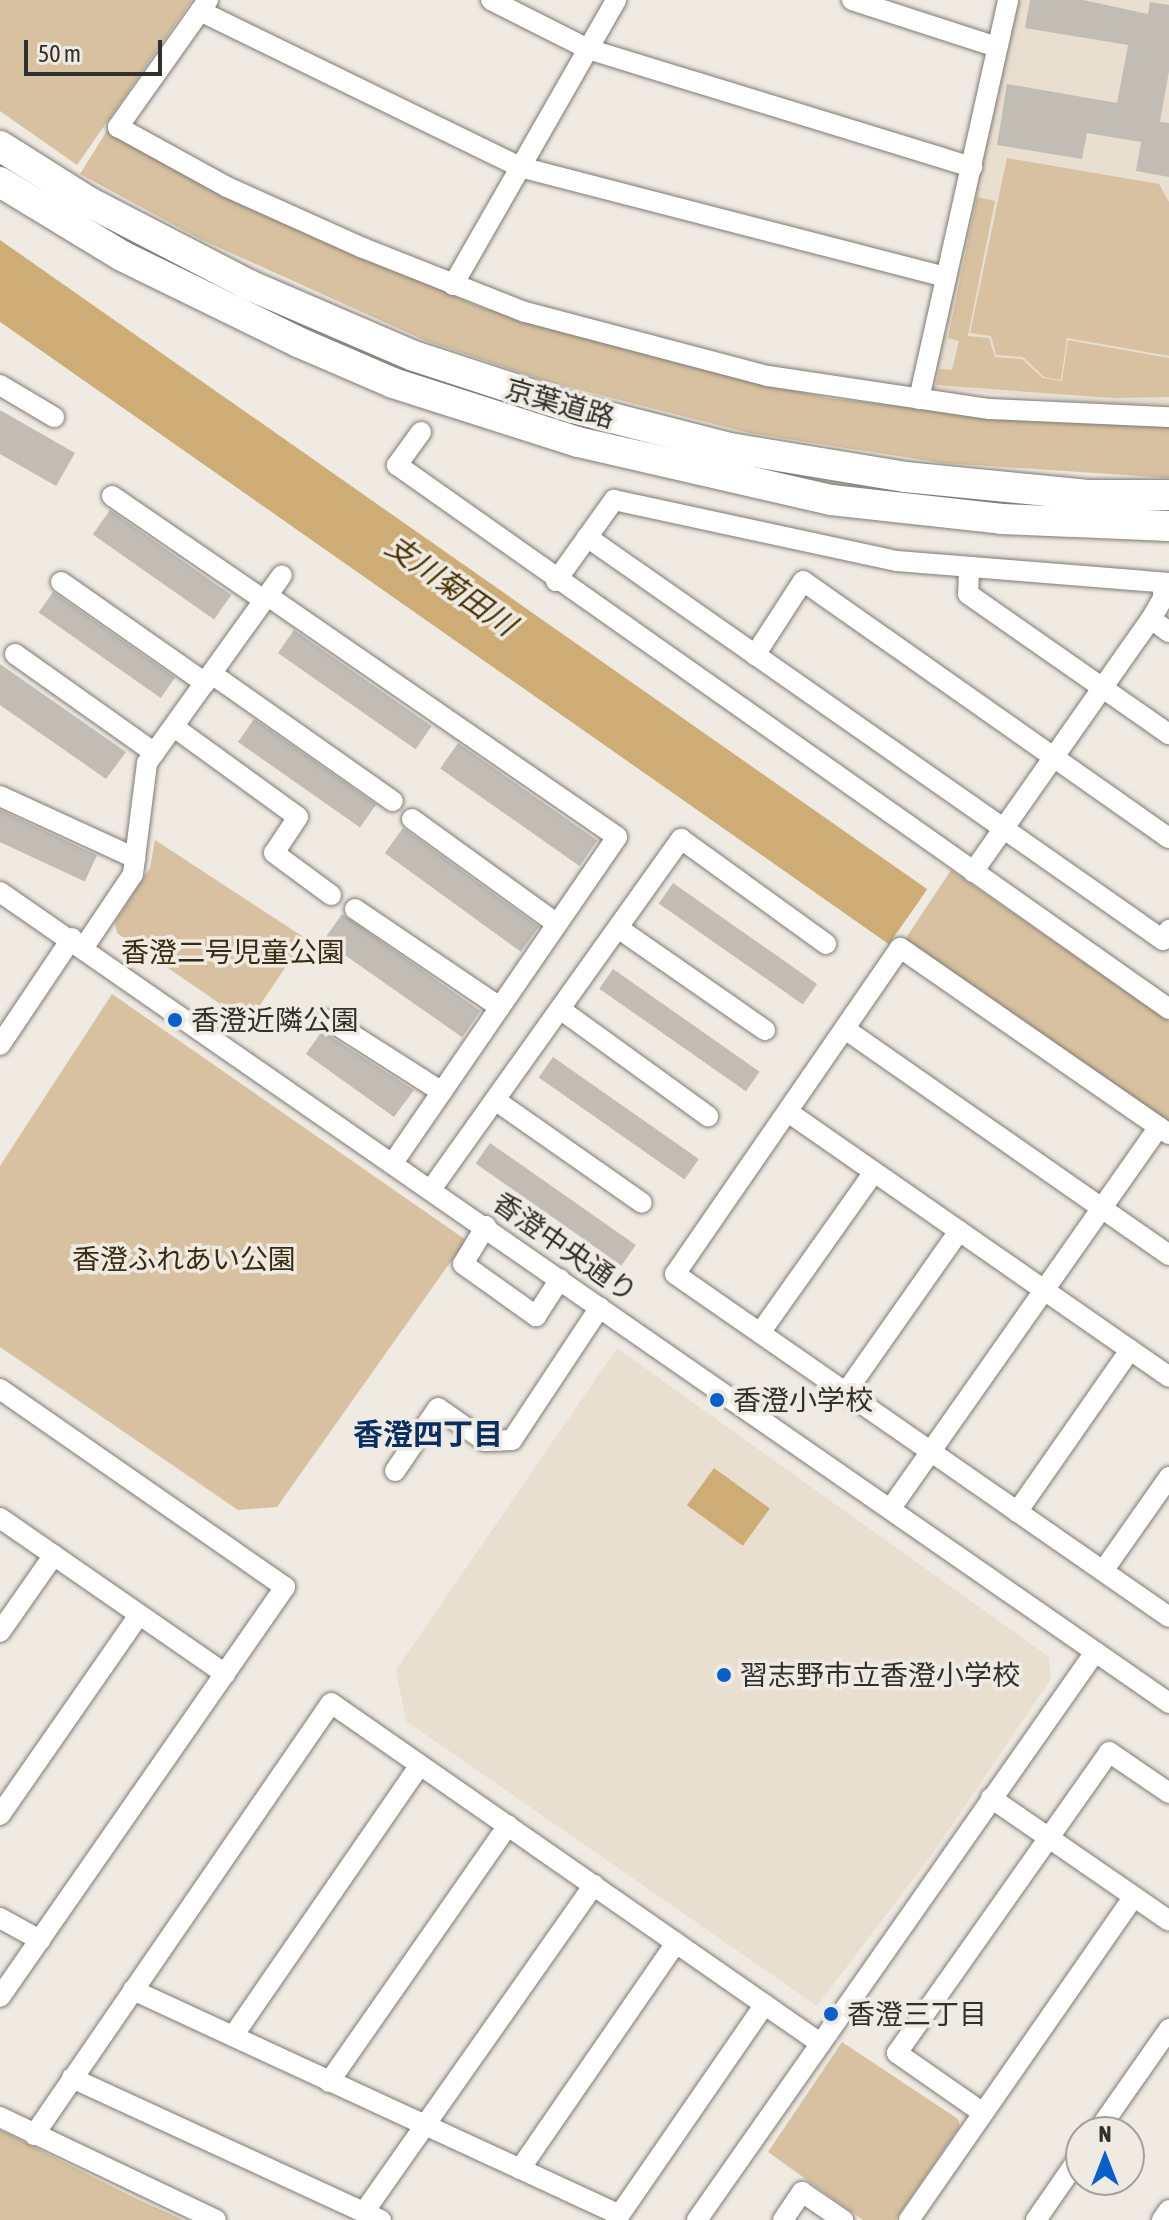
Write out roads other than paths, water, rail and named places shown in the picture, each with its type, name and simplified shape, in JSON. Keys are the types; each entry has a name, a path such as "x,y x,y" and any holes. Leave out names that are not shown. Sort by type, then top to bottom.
{"highway":[{"name":"京葉道路","path":"0,146 87,201 249,285 414,356 573,408 730,448 862,471 1087,495 1169,495"},
{"name":"京葉道路","path":"0,182 122,256 298,342 393,383 564,438 661,465 831,500 1002,519 1169,526"}],"street":[{"path":"491,0 588,49 972,167"},
{"path":"453,285 616,0"},
{"path":"852,0 997,47"},
{"path":"919,399 1008,0"},
{"path":"946,277 520,167 204,6 118,127 227,187 453,285 525,312 676,354 824,387 990,409 1169,417"},
{"path":"0,385 54,417"},
{"path":"421,432 397,465 556,581 1169,1009"},
{"path":"112,496 617,837 394,1162"},
{"path":"556,581 614,500 823,548 969,570 1166,583 1163,598 1151,619 973,872"},
{"path":"587,537 1163,940 1169,930"},
{"path":"969,570 968,594 1169,734"},
{"path":"0,1045 133,874 147,763 282,575"},
{"path":"755,655 803,581 1169,838"},
{"path":"61,582 393,801"},
{"path":"1151,619 1169,632"},
{"path":"15,654 155,753"},
{"path":"174,727 298,817 274,853 331,895"},
{"path":"0,796 135,858"},
{"path":"412,819 557,924"},
{"path":"432,1188 681,839 826,944"},
{"name":"香澄中央通り","path":"0,892 432,1188 1169,1703"},
{"path":"355,909 500,1007"},
{"path":"618,928 765,1030"},
{"path":"891,1508 932,1452 1102,1209 1164,1130 900,948 675,1274 846,1392 932,1452 1017,1512 1169,1617"},
{"path":"560,1009 708,1116"},
{"path":"329,1020 442,1092"},
{"path":"845,1029 1169,1255"},
{"path":"495,1100 642,1203"},
{"path":"788,1112 1169,1377"},
{"path":"760,1333 874,1172"},
{"path":"486,1226 463,1264 536,1316 560,1279"},
{"path":"846,1392 959,1231"},
{"path":"395,1471 438,1408 485,1441 512,1440 600,1307"},
{"path":"1017,1512 1130,1350"},
{"path":"0,1389 285,1587 0,1997"},
{"path":"1103,1571 1169,1477"},
{"path":"0,1518 225,1674"},
{"path":"0,1632 54,1555"},
{"path":"0,1815 139,1615"},
{"path":"697,2220 1095,1652"},
{"path":"34,2135 331,1703 820,2043"},
{"path":"983,2113 897,2053 1109,1752 1169,1793"},
{"path":"233,2036 420,1765"},
{"path":"991,1798 1169,1921"},
{"path":"329,2082 508,1825"},
{"path":"72,2078 372,2216 425,2125 594,1885"},
{"path":"909,2220 1134,1896"},
{"path":"0,1918 40,1940"},
{"path":"520,2169 676,1943"},
{"path":"133,1990 618,2217 765,2004"},
{"path":"1108,2116 1169,2029"},
{"path":"0,2117 216,2220"},
{"path":"1036,2220 1065,2178"},
{"path":"783,2220 802,2192 843,2220"},
{"path":"1162,2220 1169,2210"}],"water":[{"name":"支川菊田川","path":"0,240 927,889 889,944 0,322"},
{"path":"714,1468 770,1509 743,1546 687,1505"}],"place":[{"name":"香澄近隣公園","path":"175,1020"},
{"name":"香澄小学校","path":"717,1400"},
{"name":"習志野市立香澄小学校","path":"724,1675"},
{"name":"香澄三丁目","path":"831,2014"}],"district":[{"name":"香澄四丁目","path":"428,1434"}],"park label":[{"name":"香澄二号児童公園","path":"233,952"},
{"name":"香澄ふれあい公園","path":"184,1259"}]}
